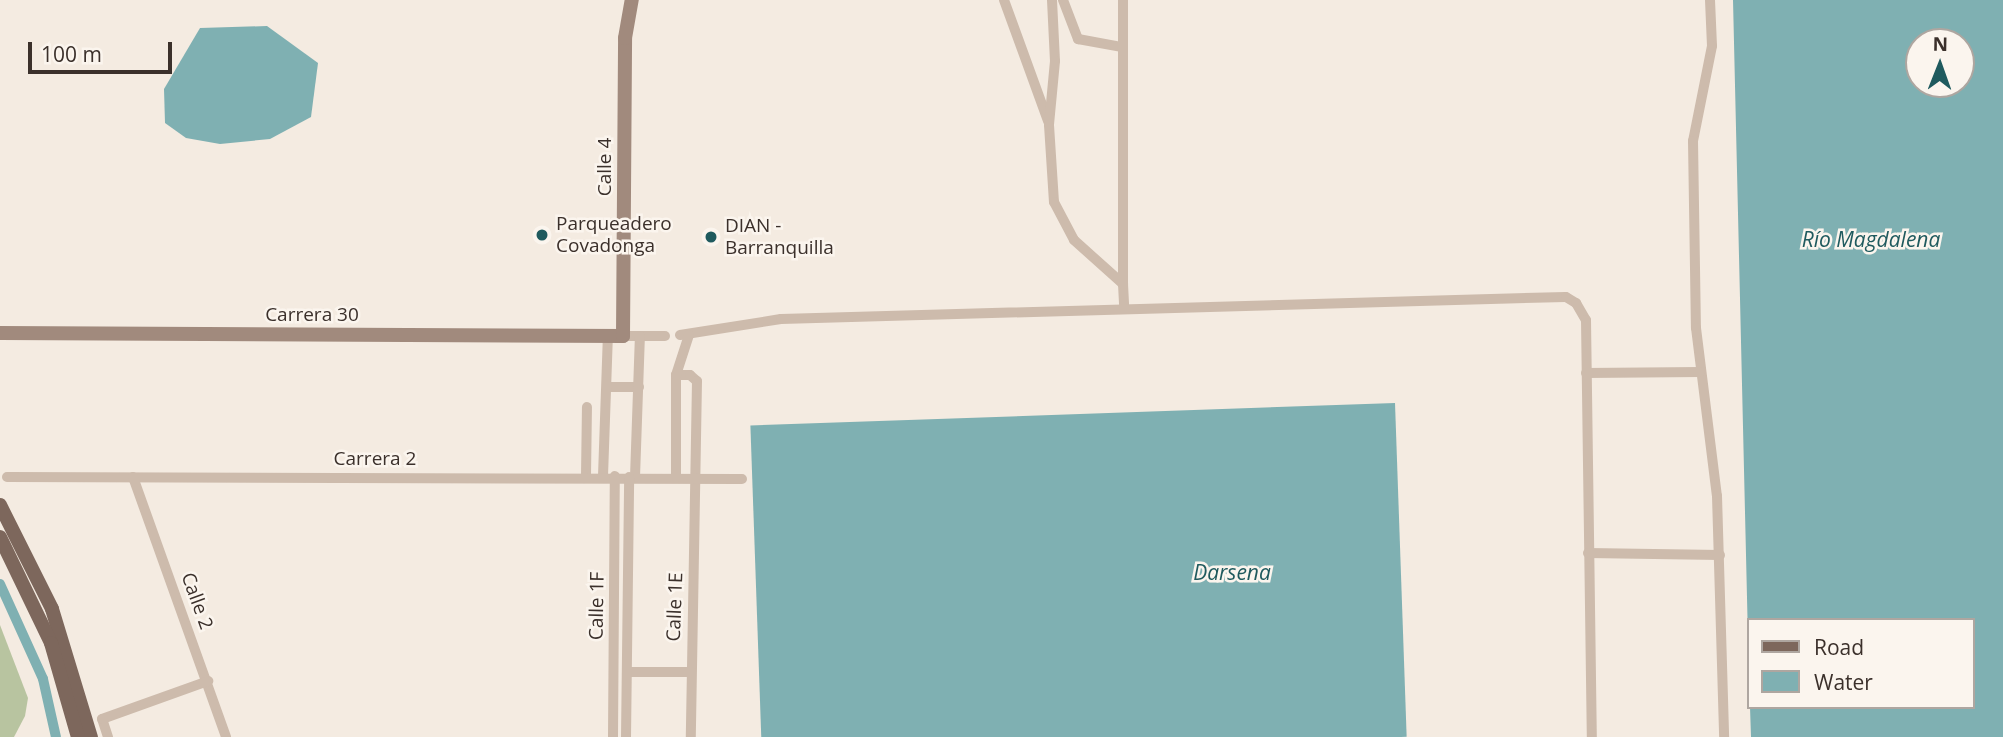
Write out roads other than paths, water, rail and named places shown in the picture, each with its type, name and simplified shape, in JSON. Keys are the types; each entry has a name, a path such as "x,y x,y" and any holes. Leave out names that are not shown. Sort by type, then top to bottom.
{"main road":[{"path":"0,505 52,609 88,719 91,737"},
{"path":"0,537 88,719"},
{"path":"78,737 88,719"}],"street":[{"name":"Calle 4","path":"616,336 625,38 632,0"},
{"path":"1004,0 1049,125"},
{"path":"1052,0 1055,61 1049,125 1058,214 1074,240 1123,284"},
{"path":"1063,0 1072,31 1078,38 1122,47"},
{"path":"1123,0 1124,306"},
{"path":"1710,0 1712,46 1693,141 1700,372 1717,496 1724,737"},
{"path":"676,477 676,375 684,335 752,320 1124,306 1566,297 1576,303 1586,320 1592,737"},
{"name":"Carrera 30","path":"0,332 616,336"},
{"path":"603,476 607,387 616,336 666,336"},
{"name":"Calle 1F","path":"626,737 632,477 640,336"},
{"path":"1586,373 1700,372"},
{"name":"Calle 1E","path":"676,375 690,375 697,381 691,737"},
{"path":"607,387 639,387"},
{"path":"586,476 587,407"},
{"name":"Calle 1F","path":"613,737 615,476"},
{"name":"Carrera 2","path":"7,477 615,476 742,479"},
{"name":"Calle 2","path":"134,477 226,737"},
{"path":"1588,553 1720,555"},
{"path":"627,672 691,672"},
{"path":"88,719 208,681"},
{"path":"613,693 627,693"},
{"path":"88,719 108,737"}],"water":[{"name":"Río Magdalena","path":"1733,0 2003,0 2003,737 1751,737 1750,709 1975,709 1975,618 1748,618 1748,640"},
{"path":"267,26 318,63 311,117 270,139 220,144 186,138 165,123 164,89 200,28"},
{"name":"Darsena","path":"1395,403 1407,737 761,737 750,426"}],"waterway":[{"path":"0,584 43,679 56,737"}],"place":[{"name":"Parqueadero Covadonga","path":"542,235"},
{"name":"DIAN - Barranquilla","path":"711,237"}]}
